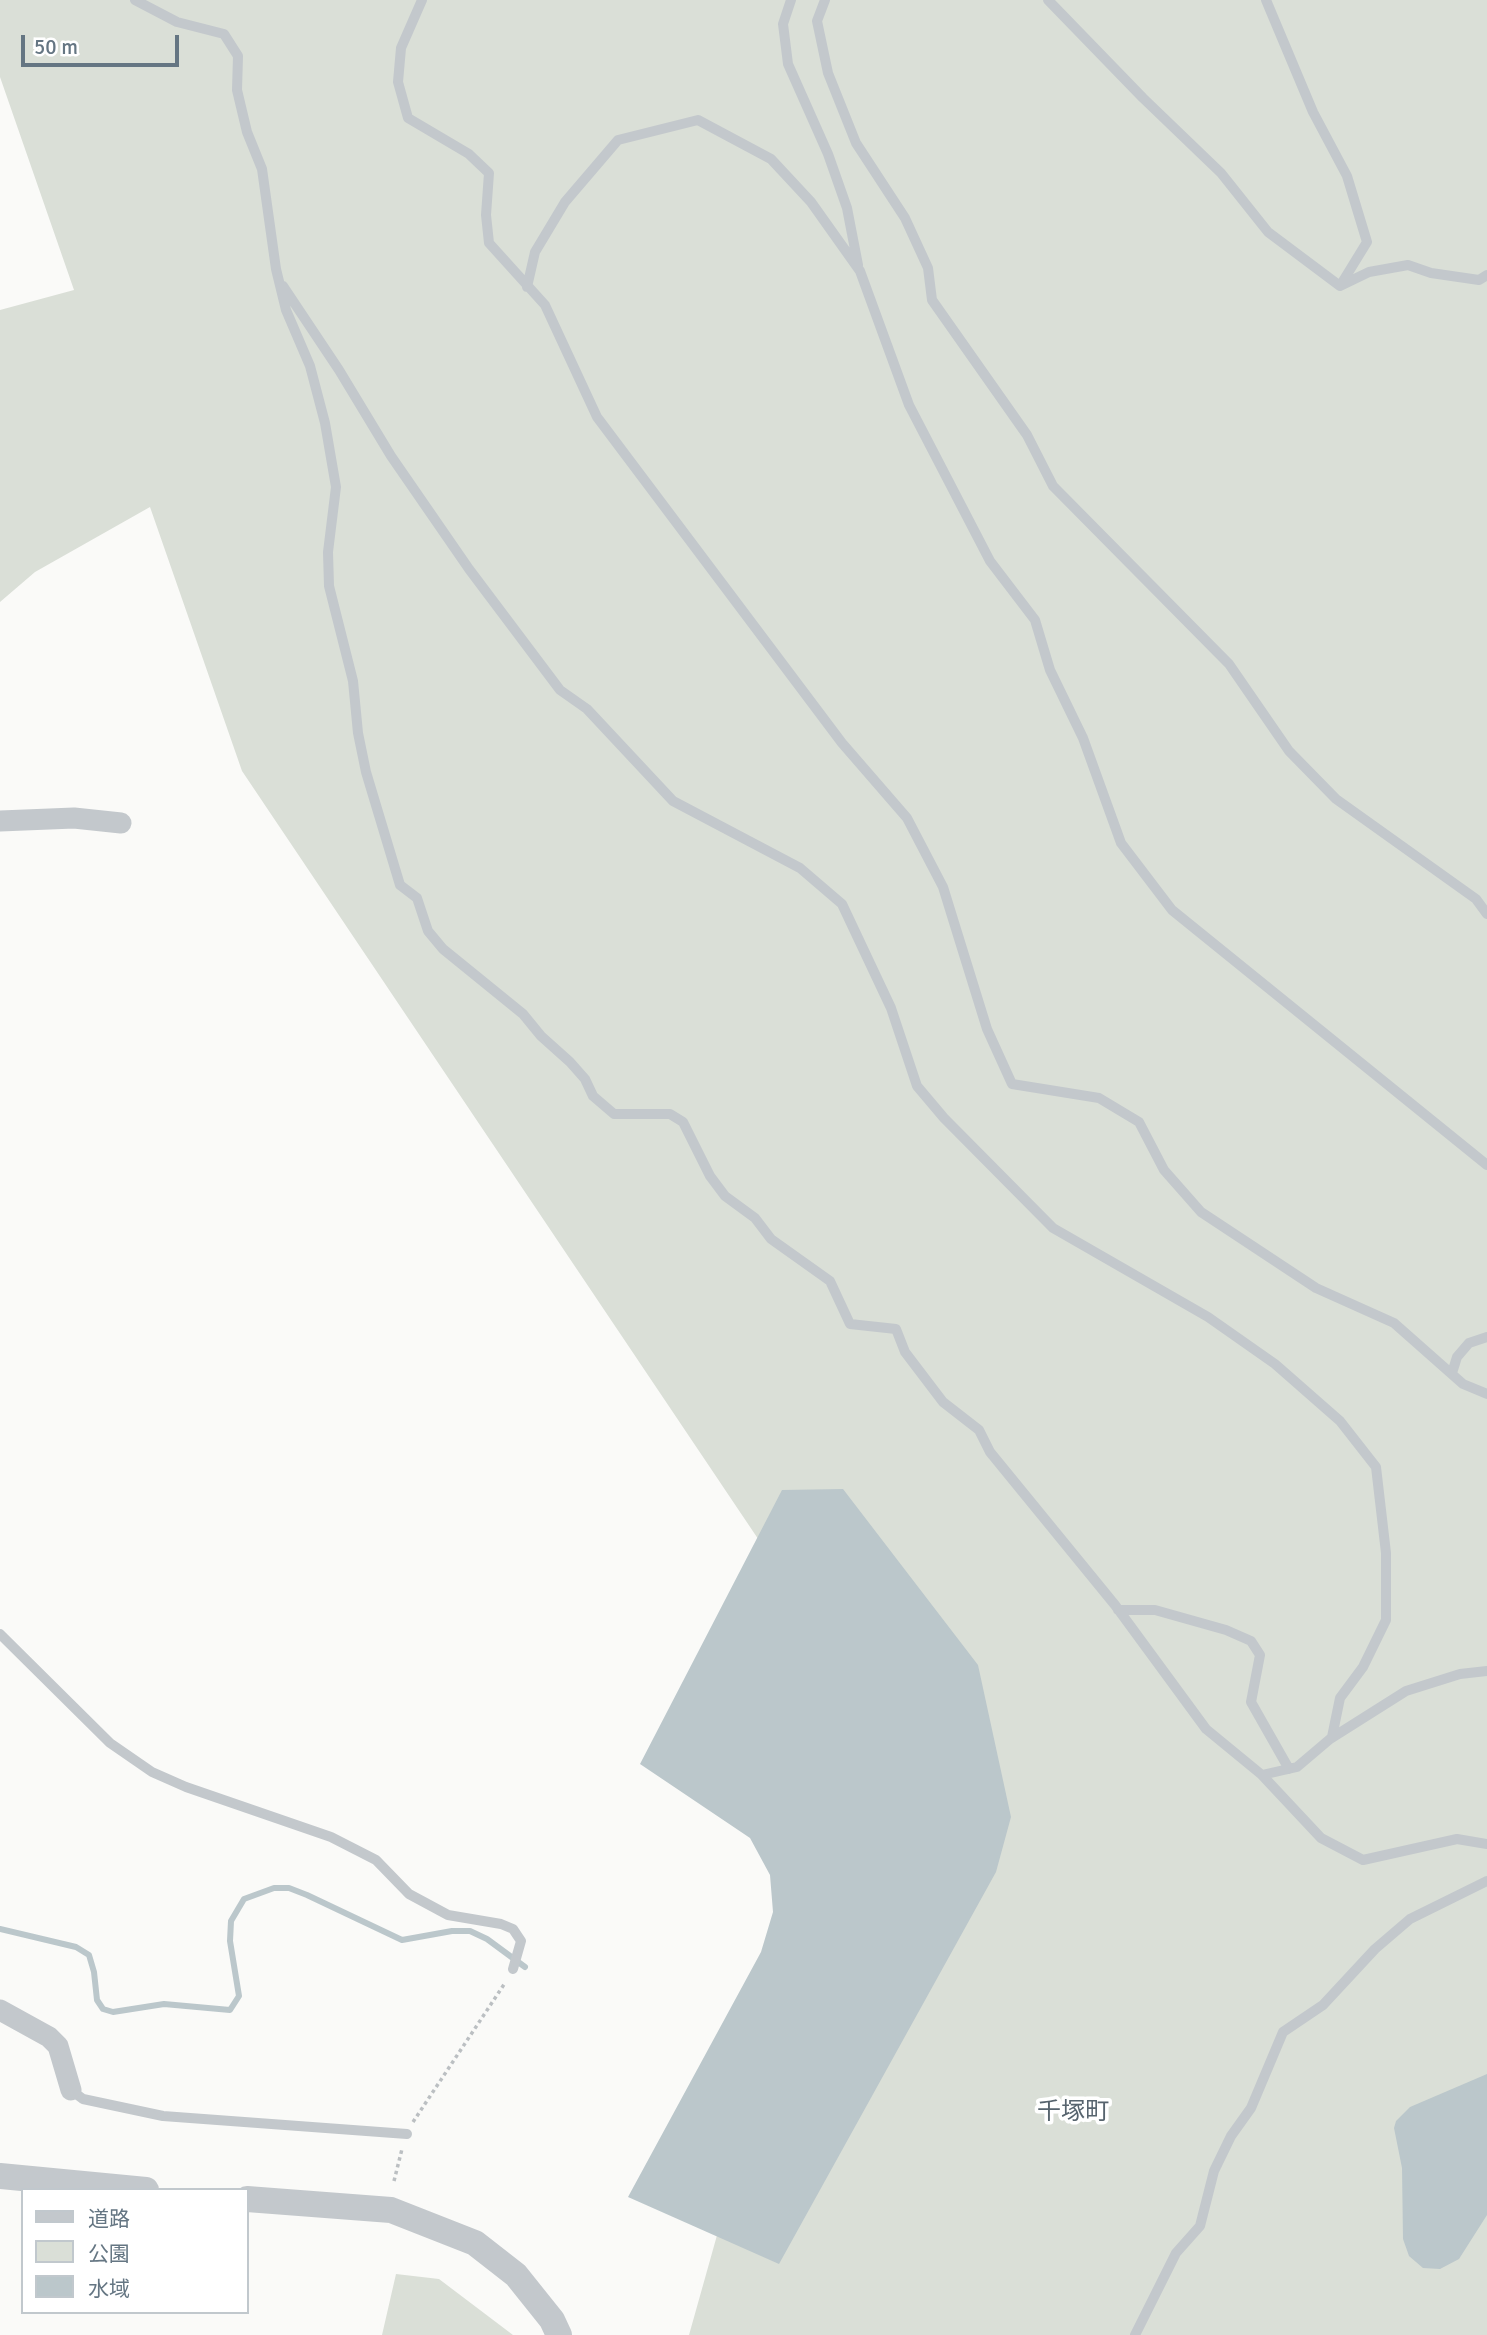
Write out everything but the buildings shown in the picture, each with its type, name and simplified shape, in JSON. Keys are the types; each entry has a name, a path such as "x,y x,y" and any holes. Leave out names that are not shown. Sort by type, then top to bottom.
{"street":[{"path":"0,821 74,817 121,823"},
{"path":"0,2010 49,2037 58,2046 71,2090"},
{"path":"0,2176 125,2188"},
{"path":"248,2199 391,2210 475,2243 516,2275 552,2320 559,2335"}],"lane":[{"path":"135,0 168,19 224,34 238,56 237,90 247,132 262,169 279,281 286,310 310,366 325,423 337,487 328,552 329,586 353,681 358,733 366,772 400,885 417,898 428,931 443,949 523,1014 541,1036 586,1079 593,1096 614,1114 670,1114 683,1122 710,1176 725,1196 755,1218 771,1239 830,1281 849,1324 896,1329 905,1353 943,1402 979,1430 990,1452 1118,1610 1206,1729 1262,1775 1321,1838 1363,1860 1457,1839 1487,1844"},
{"path":"422,0 401,48 398,82 408,118 469,154 489,173 486,215 489,243 545,305 597,417 842,743 907,818 943,887 987,1029 1012,1084 1099,1098 1139,1122 1164,1170 1201,1212 1316,1288 1394,1323 1463,1384 1487,1394"},
{"path":"791,0 783,24 788,64 839,187 860,271 909,405 990,561 1035,620 1051,670 1083,738 1121,844 1172,910 1487,1165"},
{"path":"825,0 817,21 828,73 856,143 905,218 928,268 932,300 1027,435 1053,486 1229,664 1289,751 1336,799 1375,830 1419,857 1466,892 1487,914"},
{"path":"1048,0 1143,98 1221,173 1268,232 1340,286"},
{"path":"1266,0 1313,112 1347,176 1367,242 1340,286"},
{"path":"527,287 535,252 565,202 618,140 698,120 771,159 811,202 860,271"},
{"path":"1340,286 1369,272 1408,265 1431,273 1479,280 1487,275"},
{"path":"279,281 453,547 560,690 587,709 673,801 800,868 842,904 891,1008 917,1086 944,1118 1053,1228 1208,1317 1275,1364 1340,1421 1376,1467 1386,1553 1386,1620 1363,1667 1340,1698 1332,1737"},
{"path":"1452,1373 1457,1357 1469,1343 1487,1337"},
{"path":"1118,1610 1155,1610 1226,1630 1251,1641 1260,1655 1251,1702 1289,1769"},
{"path":"0,1634 110,1742 152,1772 186,1787 331,1837 376,1860 410,1894 448,1915 501,1924 513,1930 521,1941 513,1969"},
{"path":"1262,1775 1297,1767 1332,1737 1406,1691 1460,1674 1487,1671"},
{"path":"1135,2335 1176,2253 1200,2226 1214,2171 1231,2136 1251,2108 1283,2032 1323,2005 1375,1950 1410,1919 1487,1881"},
{"path":"71,2090 83,2099 163,2116 407,2134"}],"path":[{"path":"394,2180 407,2134 468,2038 495,2002 513,1969"}],"green space":[{"path":"0,0 1487,0 1487,2335 689,2335 867,1701 242,771 150,507 35,572 0,602 0,310 74,290 0,77"},
{"path":"396,2274 439,2279 513,2335 382,2335"}],"water":[{"path":"843,1489 978,1665 1011,1817 996,1872 779,2264 628,2197 761,1952 773,1912 770,1875 750,1838 640,1764 782,1490"},
{"path":"1487,2074 1487,2215 1459,2259 1440,2269 1423,2268 1409,2256 1403,2239 1402,2168 1394,2128 1396,2121 1410,2107"}],"waterway":[{"path":"0,1929 76,1947 89,1955 97,2000 103,2009 113,2012 164,2004 230,2010 239,1996 230,1941 231,1921 244,1899 274,1888 289,1888 307,1895 402,1940 452,1931 470,1931 487,1939 525,1967"}],"district":[{"name":"千塚町","path":"1073,2113"}]}
